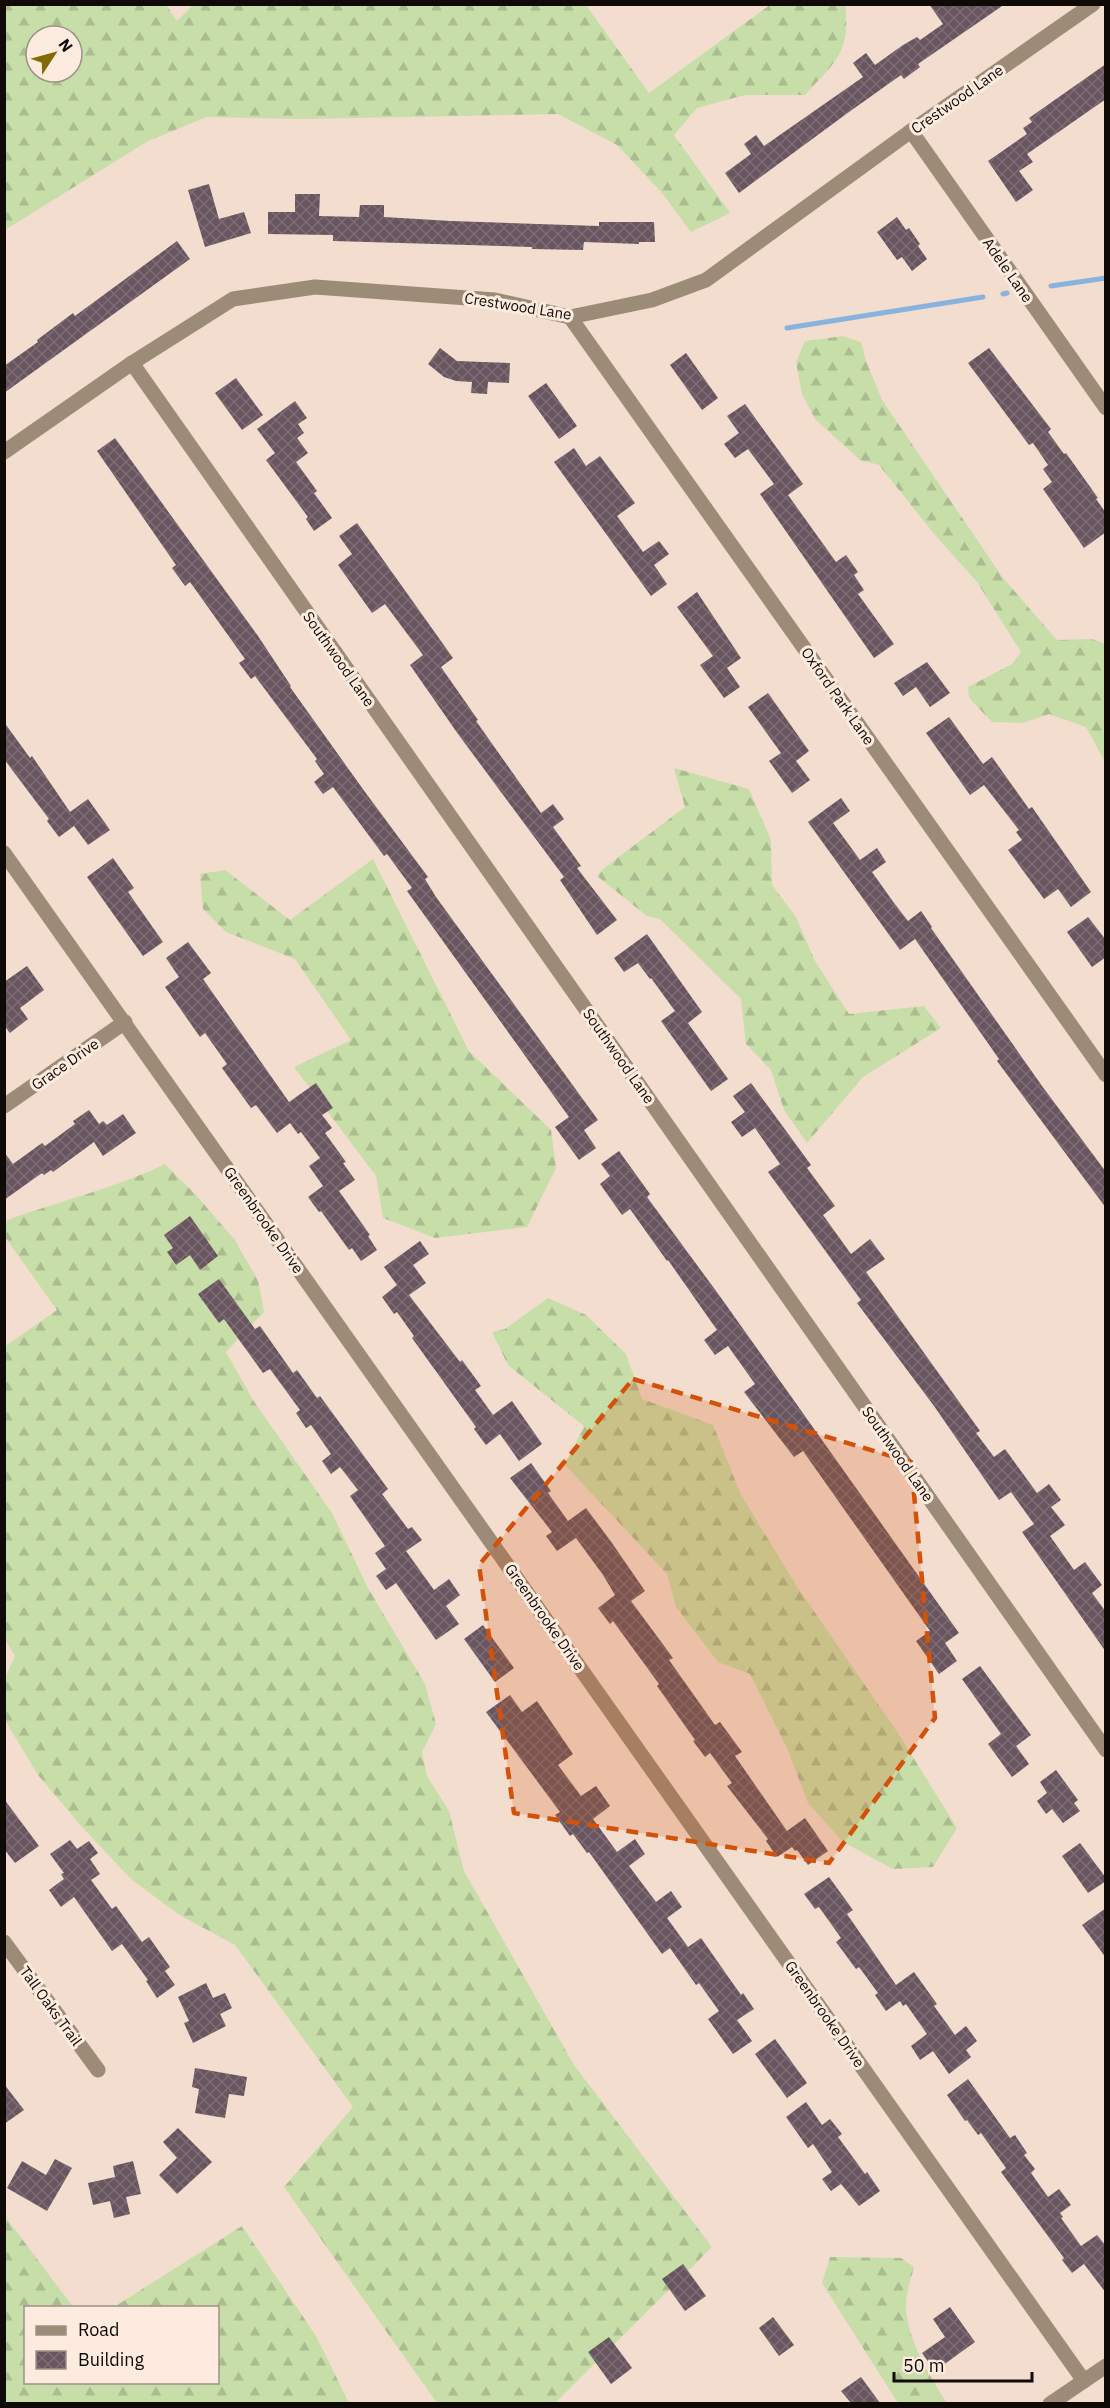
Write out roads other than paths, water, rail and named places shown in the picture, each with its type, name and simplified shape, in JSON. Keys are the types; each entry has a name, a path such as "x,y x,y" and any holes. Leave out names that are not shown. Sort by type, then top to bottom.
{"street":[{"name":"Crestwood Lane","path":"4,452 132,363 233,299 315,287 495,300 570,317 652,300 706,280 911,131 1093,4"},
{"name":"Adele Lane","path":"911,131 1106,408"},
{"name":"Oxford Park Lane","path":"570,317 1106,1075"},
{"name":"Southwood Lane","path":"132,363 1106,1750"},
{"name":"Greenbrooke Drive","path":"4,853 1084,2381"},
{"name":"Grace Drive","path":"4,1106 125,1022"},
{"name":"Tall Oaks Trail","path":"4,1942 98,2070"},
{"path":"1050,2403 1106,2366"}],"waterway":[{"path":"1051,286 1106,278"},
{"path":"1003,294 1007,293"},
{"path":"787,328 983,297"}]}
